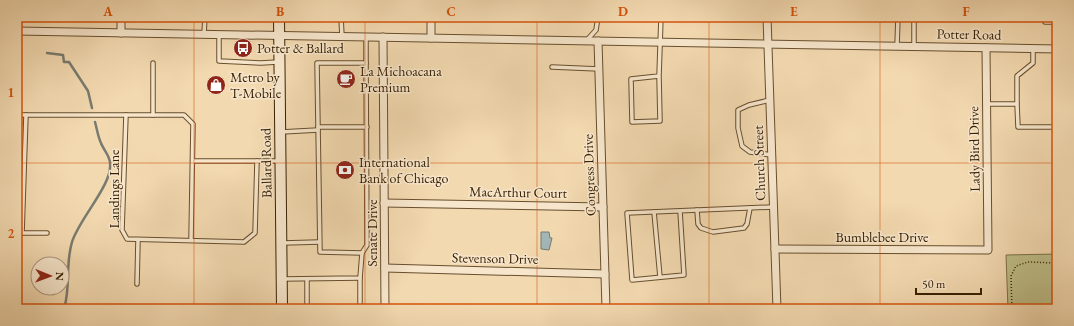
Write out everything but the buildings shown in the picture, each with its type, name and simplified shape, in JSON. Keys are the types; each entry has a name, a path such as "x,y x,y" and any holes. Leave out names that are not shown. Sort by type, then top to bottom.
{"street":[{"path":"121,17 121,33"},
{"name":"Ballard Road","path":"279,17 282,309"},
{"path":"431,17 431,38"},
{"name":"Church Street","path":"767,17 777,309"},
{"name":"Potter Road","path":"17,31 1057,49"},
{"name":"Senate Drive","path":"383,37 385,309"},
{"name":"Congress Drive","path":"598,41 606,309"},
{"name":"Lady Bird Drive","path":"986,48 988,250"},
{"name":"MacArthur Court","path":"384,203 603,207"},
{"name":"Bumblebee Drive","path":"776,249 988,250"},
{"name":"Stevenson Drive","path":"385,268 604,274"}],"lane":[{"path":"204,34 205,17"},
{"path":"342,17 342,37"},
{"path":"586,41 596,30 598,17"},
{"path":"659,76 630,79 632,122 660,121 659,76 661,17"},
{"path":"897,46 898,17"},
{"path":"914,17 914,46"},
{"path":"1045,17 1046,22 1057,22"},
{"path":"220,35 219,61 261,63 279,62"},
{"path":"360,309 362,253 367,245 366,37"},
{"path":"1033,49 1033,63 1017,76 1018,127 1057,127"},
{"path":"153,63 153,115"},
{"path":"362,253 320,252 317,63 366,63"},
{"path":"552,67 599,70"},
{"path":"770,100 749,105 738,110 738,128 742,146 750,152 772,155"},
{"path":"987,104 1017,104"},
{"path":"17,115 184,114 193,124 191,240"},
{"path":"22,233 26,115"},
{"name":"Landings Lane","path":"126,115 122,230 127,239 244,242 255,233 256,161"},
{"path":"280,132 367,127"},
{"path":"193,161 280,161"},
{"path":"680,211 684,275 632,280 627,213 774,207"},
{"path":"697,210 698,224 701,228 713,232 744,228 747,224 750,208"},
{"path":"654,212 660,277"},
{"path":"17,233 47,233"},
{"path":"137,284 138,240"},
{"path":"281,243 320,242"},
{"path":"307,278 307,309"},
{"path":"282,279 360,278"}],"path":[{"path":"1012,309 1011,276 1016,266 1028,262 1057,263"}],"green space":[{"path":"1057,254 1057,309 1008,309 1006,255"}],"shaded area":[{"path":"541,232 549,232 550,238 552,238 549,250 541,249"}],"waterway":[{"path":"47,53 63,55 64,62 69,62 88,91 92,108"},
{"path":"64,309 72,242 81,223 101,191 110,171 110,160 100,141 95,122"}],"place":[{"name":"Potter & Ballard","path":"243,48"},
{"name":"La Michoacana Premium","path":"346,79"},
{"name":"Metro by T-Mobile","path":"216,85"},
{"name":"International Bank of Chicago","path":"345,170"}]}
